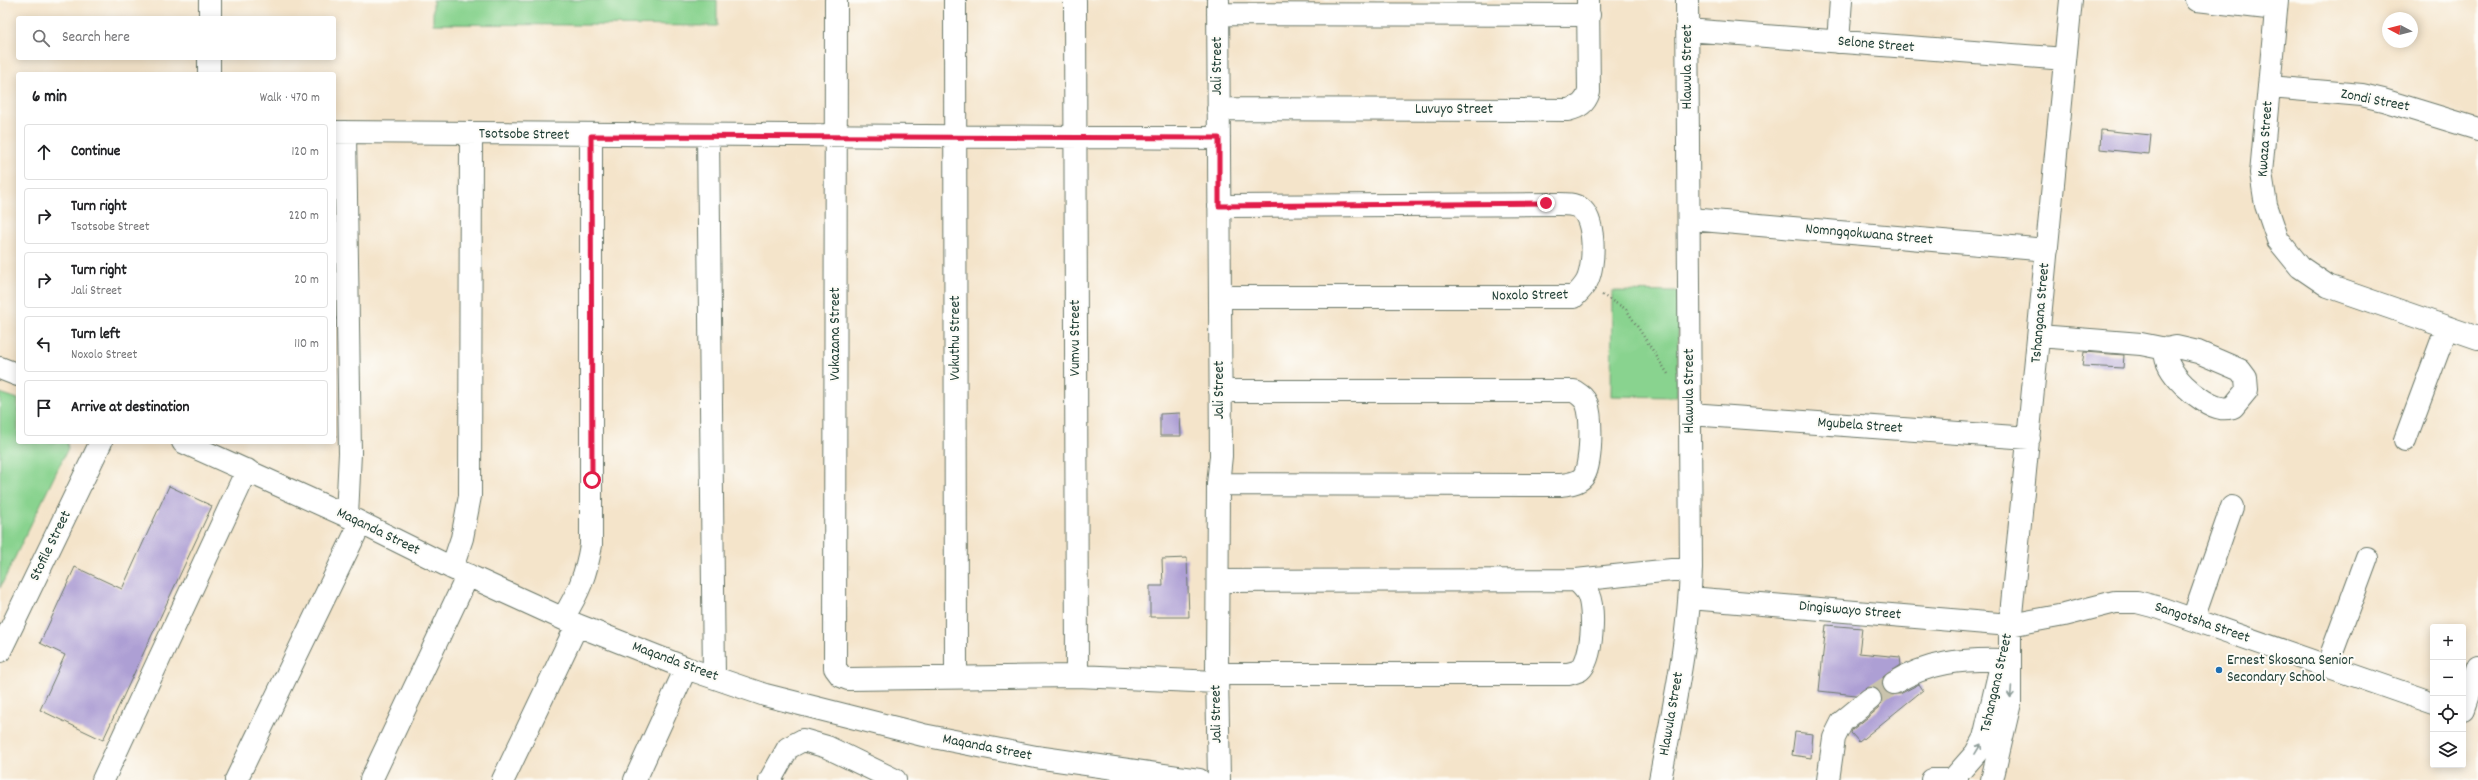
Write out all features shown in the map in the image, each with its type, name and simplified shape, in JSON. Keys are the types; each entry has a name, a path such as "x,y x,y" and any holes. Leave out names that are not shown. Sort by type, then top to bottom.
{"street":[{"path":"210,0 210,16"},
{"name":"Vukazana Street","path":"836,0 837,136 835,668 841,676 848,679 956,676"},
{"name":"Vukuthu Street","path":"955,0 956,676"},
{"name":"Vumvu Street","path":"1075,0 1076,676"},
{"name":"Hlawula Street","path":"1660,780 1690,598 1690,219 1687,0"},
{"path":"1838,42 1841,0"},
{"name":"Tshangana Street","path":"1992,780 2010,703 2010,625 2071,0"},
{"path":"2197,0 2277,5"},
{"name":"Kwaza Street","path":"2277,5 2261,173 2271,222 2278,240 2288,254 2312,277 2328,286 2478,338"},
{"path":"1218,7 1588,8"},
{"name":"Jali Street","path":"1218,7 1220,456 1218,484 1219,581 1217,678 1219,780"},
{"name":"Luvuyo Street","path":"1218,109 1568,110 1583,104 1589,92 1588,8"},
{"name":"Selone Street","path":"1688,30 2065,59"},
{"path":"209,60 209,72"},
{"name":"Zondi Street","path":"2270,87 2354,94 2383,100 2478,129"},
{"path":"236,780 354,520 350,453 340,132"},
{"name":"Tsotsobe Street","path":"340,132 591,136 708,135 956,138 1219,138"},
{"path":"371,780 460,572 462,538 470,496 471,134"},
{"path":"708,135 714,677"},
{"path":"503,780 570,622 587,572 592,545 591,136"},
{"name":"Noxolo Street","path":"1219,206 1546,203 1572,205 1586,214 1592,227 1591,266 1585,285 1574,297 1220,297"},
{"name":"Nomngqokwana Street","path":"1690,219 2047,250"},
{"path":"2405,440 2447,327"},
{"path":"2039,336 2141,344 2166,349"},
{"path":"0,368 16,374"},
{"path":"1218,484 1561,485 1571,484 1584,476 1589,452 1589,411 1583,397 1574,391 1220,391"},
{"name":"Mgubela Street","path":"1690,414 2029,438"},
{"name":"Stofile Street","path":"0,651 100,444"},
{"name":"Maqanda Street","path":"188,444 247,470 460,572 570,622 686,668 765,695 923,735 1036,757 1199,780"},
{"path":"103,780 247,470"},
{"path":"2193,619 2232,507"},
{"path":"2327,666 2367,558"},
{"path":"1219,581 1576,580 1691,568"},
{"path":"956,676 1217,678 1568,674 1580,669 1585,663 1589,654 1591,618 1588,594 1576,580"},
{"name":"Dingiswayo Street","path":"1690,598 2010,625"},
{"name":"Sangotsha Street","path":"2010,625 2125,602 2160,608 2430,702"},
{"name":"Tshangana Street","path":"1947,780 1976,753 1984,738 2010,625"},
{"path":"1894,683 1907,675 1936,664 1966,659 2002,660"},
{"path":"2466,700 2478,666"},
{"path":"635,780 686,668"},
{"path":"1828,780 1834,738 1842,722 1870,699"},
{"path":"2466,715 2478,719"},
{"path":"770,780 788,748 803,740 827,747 895,780"}],"path":[{"path":"1585,285 1626,309 1669,375"}],"green space":[{"path":"433,0 717,0 717,26 433,24"},
{"path":"1612,291 1679,292 1677,397 1611,396"},
{"path":"0,393 16,398 16,444 67,444 68,448 0,588"}],"building":[{"path":"2101,130 2151,135 2149,154 2100,149"},
{"path":"2084,352 2124,355 2123,368 2082,366"},
{"path":"1180,413 1181,436 1160,436 1160,414"},
{"path":"169,486 212,506 103,740 40,710 65,655 40,643 75,567 122,589"},
{"path":"1187,558 1189,617 1150,617 1150,586 1163,586 1162,559"},
{"path":"1826,625 1862,628 1859,653 1900,657 1901,665 1883,677 1883,689 1887,693 1900,694 1919,684 1923,690 1859,742 1851,733 1852,730 1878,709 1886,697 1882,697 1875,687 1868,687 1856,695 1819,691"},
{"path":"1795,732 1813,734 1811,758 1792,755"}],"tunnel":[{"path":"1870,699 1894,683"}],"place":[{"name":"Ernest Skosana Senior Secondary School","path":"2219,670"}],"route":[{"path":"592,480 591,136 708,135 956,138 1219,138 1219,206 1546,203"}]}
